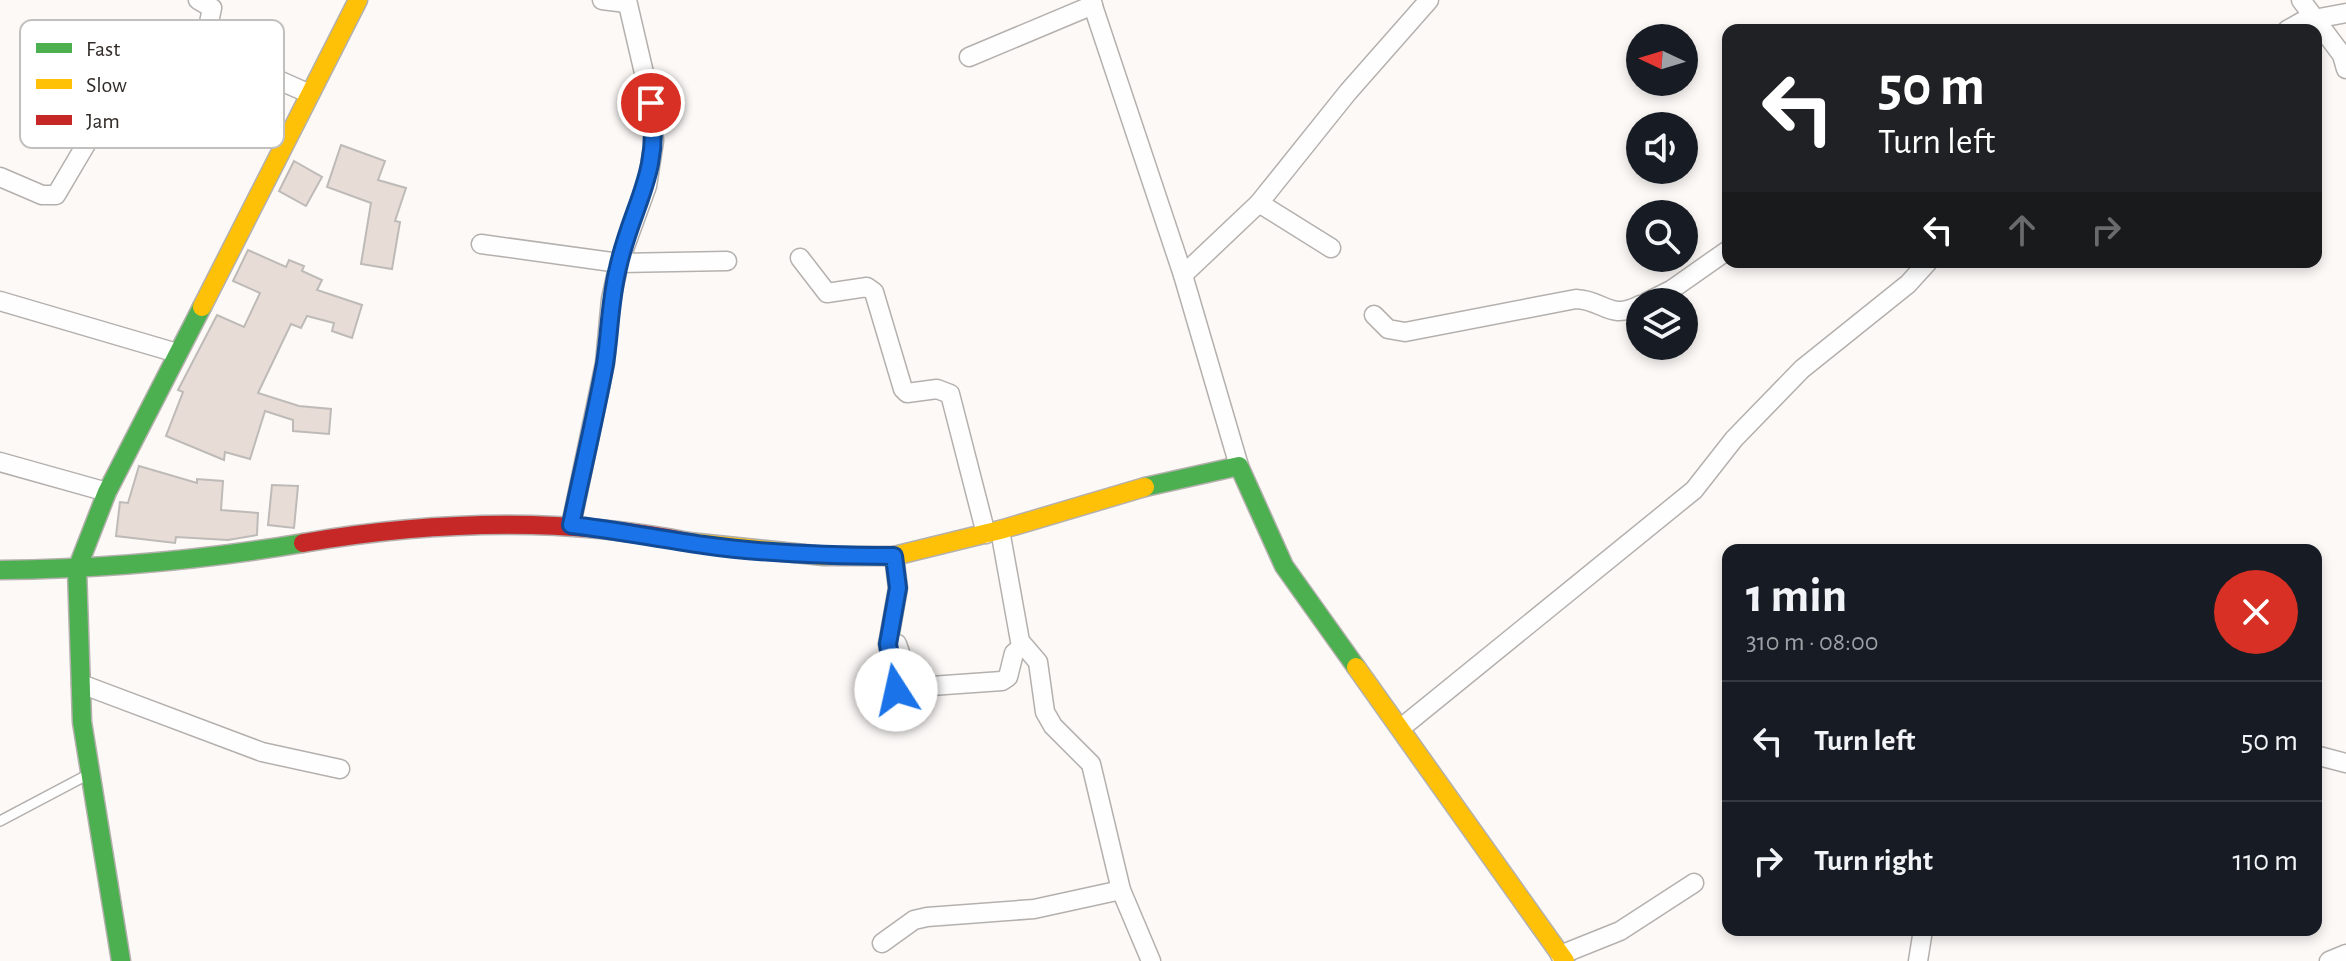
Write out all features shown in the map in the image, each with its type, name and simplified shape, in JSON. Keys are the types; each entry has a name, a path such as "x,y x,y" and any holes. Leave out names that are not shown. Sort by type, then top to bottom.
{"street":[{"path":"198,0 212,8 210,20"},
{"path":"284,145 358,0"},
{"path":"571,525 605,363 611,299 619,263 647,186 654,141 651,103 626,1 602,0"},
{"path":"1183,275 1259,203 1348,92 1429,0"},
{"path":"2301,0 2322,24"},
{"path":"969,57 1092,3 1183,275 1239,466 1284,566 1562,958 1620,931 1694,883"},
{"path":"2302,24 2346,13"},
{"path":"2322,24 2342,55 2346,69"},
{"path":"284,82 310,94"},
{"path":"0,177 42,195 56,195 82,148"},
{"path":"121,961 82,722 77,569 107,492 282,148"},
{"path":"1259,203 1331,248"},
{"path":"481,244 619,263 727,261"},
{"path":"1674,288 1722,254"},
{"path":"800,258 827,293 867,287 874,292 903,389 907,393 937,389 950,394 993,532 1023,646 1038,662 1045,712 1091,764 1121,890 1151,961"},
{"path":"1401,728 1694,490 1734,439 1802,369 1908,284 1923,268"},
{"path":"1374,315 1388,329 1405,332 1576,299 1586,299 1619,312 1626,310"},
{"path":"0,301 177,353"},
{"path":"0,462 107,492"},
{"path":"0,570 77,569 227,556 362,533 482,526 571,525 632,531 704,545 824,556 894,556 993,532 1145,487 1239,466"},
{"path":"894,556 898,588 888,644 896,690"},
{"path":"888,644 897,644 910,680 931,686 1002,681 1008,677 1014,653 1023,646"},
{"path":"81,684 262,752 340,769"},
{"path":"2322,757 2346,763"},
{"path":"882,943 914,920 927,917 1034,909 1121,890"},
{"path":"1918,961 1922,936"},
{"path":"2329,961 2346,954"}],"lane":[{"path":"0,821 90,773"}],"building":[{"path":"341,145 385,161 378,180 406,188 395,221 400,222 392,269 361,264 371,203 327,187"},
{"path":"294,161 322,177 306,206 279,191"},
{"path":"248,250 286,267 289,260 304,266 302,271 322,280 317,290 362,305 352,338 332,331 334,323 307,316 301,328 291,324 258,393 299,406 331,409 329,434 293,431 293,420 265,411 250,459 225,452 224,460 166,436 183,392 178,390 217,315 244,327 260,293 233,281"},
{"path":"139,466 197,483 197,479 223,481 221,510 258,513 257,535 228,540 176,537 175,543 116,536 120,502 128,503"},
{"path":"272,485 298,486 294,528 268,525"}],"traffic: fast":[{"path":"121,961 82,722 77,569 107,492 202,307"},
{"path":"1145,487 1239,466 1284,566 1356,667"},
{"path":"0,570 152,562 303,543"}],"traffic: slow":[{"path":"284,146 358,0"},
{"path":"202,307 283,148"},
{"path":"689,542 824,556 894,556 1000,530 1145,487"},
{"path":"1356,667 1565,961"}],"traffic: jam":[{"path":"303,543 399,530 496,525 593,529 689,542"}],"route":[{"path":"651,103 654,141 647,186 619,263 611,299 605,363 571,525 632,531 704,545 824,556 894,556 898,588 888,644 896,690"}]}
